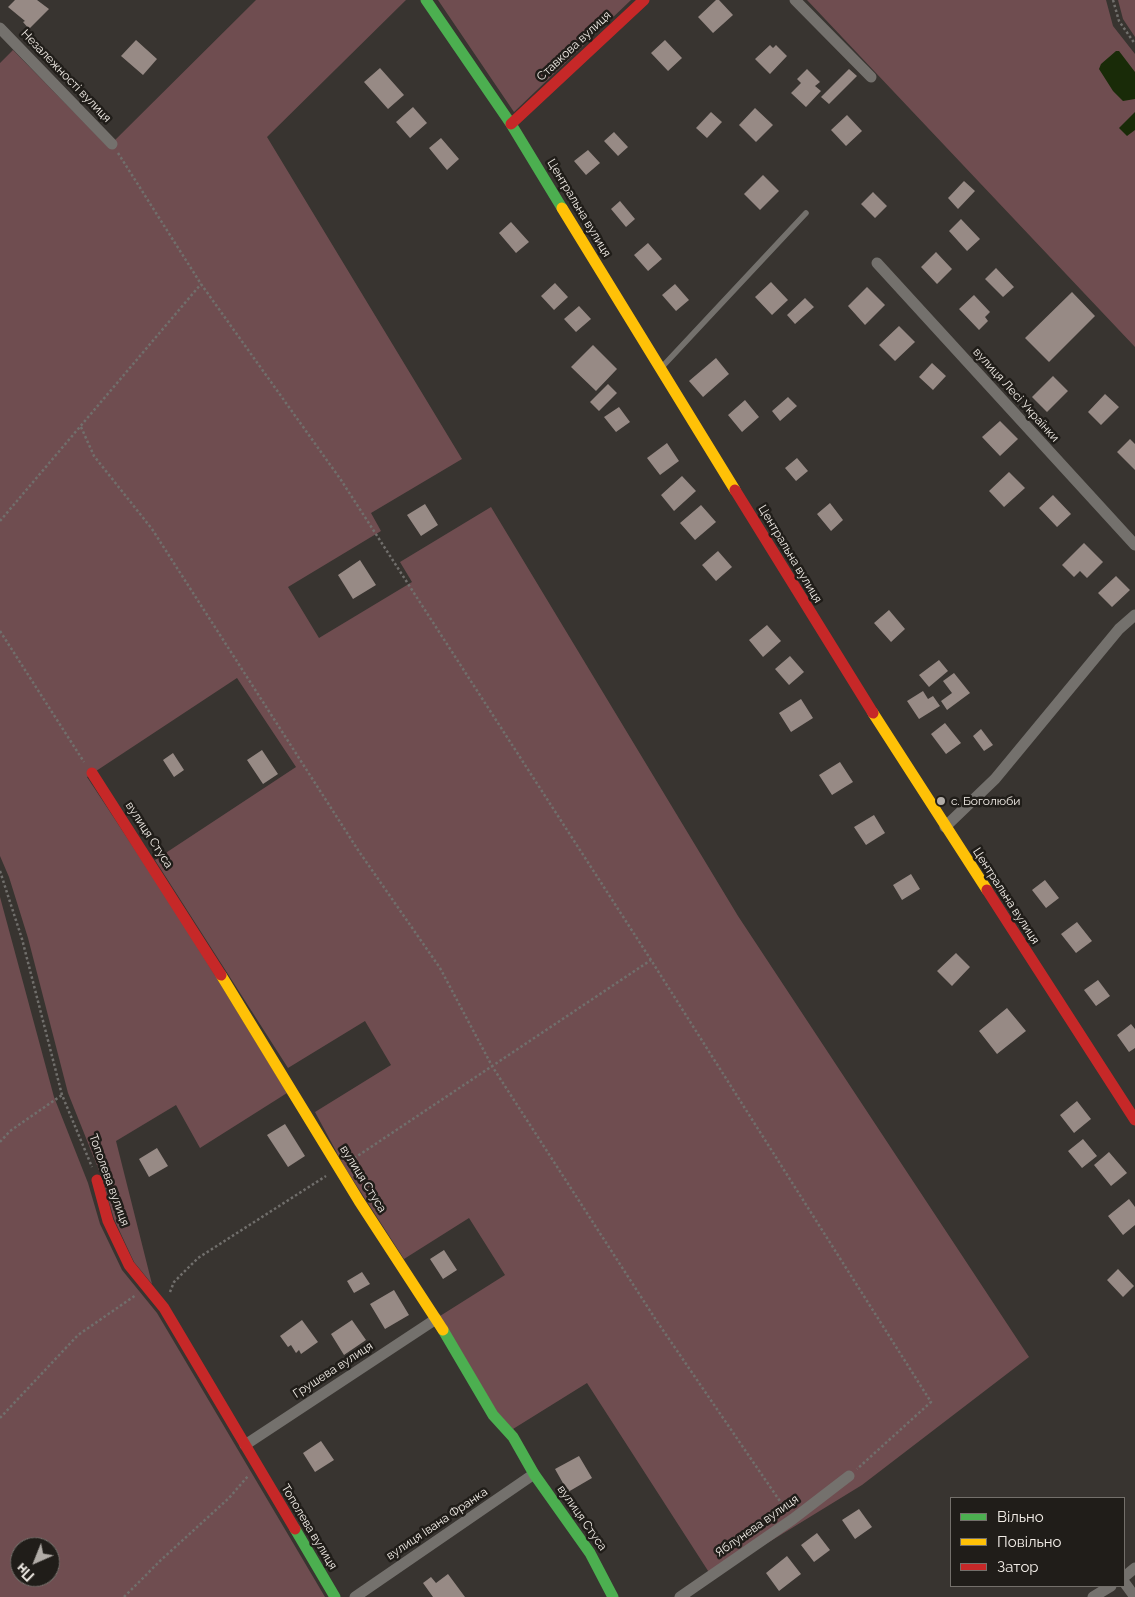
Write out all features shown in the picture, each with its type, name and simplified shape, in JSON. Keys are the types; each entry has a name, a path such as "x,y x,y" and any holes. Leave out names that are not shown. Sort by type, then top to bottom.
{"street":[{"name":"Центральна вулиця","path":"426,0 511,124 835,654 1135,1120"},
{"name":"Ставкова вулиця","path":"511,124 644,0"},
{"path":"795,0 871,77"},
{"name":"Незалежності вулиця","path":"0,28 112,144"},
{"name":"вулиця Лесі Українки","path":"877,262 1135,545"},
{"path":"945,827 995,779 1119,630 1135,615"},
{"name":"вулиця Стуса","path":"92,773 183,912 339,1168 436,1319 493,1415 513,1437 534,1474 590,1553 613,1597"},
{"name":"Тополева вулиця","path":"97,1180 108,1221 129,1265 164,1308 335,1597"},
{"name":"Грушева вулиця","path":"245,1445 436,1319"},
{"name":"вулиця Івана Франка","path":"355,1597 534,1474"},
{"name":"Яблунева вулиця","path":"680,1597 793,1519 849,1476"},
{"path":"1125,1576 1135,1568"},
{"path":"1125,1583 1135,1597"},
{"path":"1093,1597 1108,1587"}],"lane":[{"path":"661,368 806,213"}],"path":[{"path":"1113,0 1119,21 1135,44"},
{"path":"112,144 202,284 342,480 652,960 931,1402 849,1476"},
{"path":"0,521 202,284"},
{"path":"81,427 94,456 152,529 358,850 440,968 492,1066 656,1320 793,1519"},
{"path":"0,631 92,773"},
{"name":"Тополева вулиця","path":"0,870 22,940 62,1094 97,1180"},
{"path":"0,883 4,879"},
{"path":"164,1308 174,1282 198,1258 339,1168 652,960"},
{"path":"0,1142 10,1131 62,1094"},
{"path":"0,1418 78,1334 148,1288"},
{"path":"124,1597 161,1560 229,1498 257,1465"}],"shaded area":[{"path":"256,0 406,0 267,137 462,459 371,513 381,531 288,587 319,638 412,582 400,562 491,507 738,916 1029,1357 862,1485 712,1577 587,1383 513,1429 497,1412 440,1316 505,1275 469,1218 404,1259 344,1166 315,1112 391,1065 365,1021 288,1068 155,860 296,767 237,678 87,777 178,915 287,1093 200,1148 176,1105 116,1141 152,1284 134,1262 114,1219 102,1178 68,1093 28,938 9,877 0,856 0,63 13,50 108,147"},
{"path":"438,0 631,0 514,112"},
{"path":"807,0 1106,0 1113,26 1135,54 1135,347"},
{"path":"1118,0 1135,0 1135,37 1123,19"},
{"path":"1116,51 1119,51 1135,72 1135,99 1123,101 1113,91 1099,69 1101,64"},
{"path":"1135,112 1135,130 1127,136 1119,128"},
{"path":"0,897 54,1097 88,1183 100,1224 122,1270 157,1313 325,1597 0,1597"}],"building":[{"path":"15,0 37,0 49,9 29,29 23,22 25,21 8,7"},
{"path":"716,0 719,0 733,15 713,33 698,17"},
{"path":"136,40 157,59 143,75 121,56"},
{"path":"665,40 682,58 668,71 651,53"},
{"path":"770,45 773,48 776,45 787,56 770,74 755,59"},
{"path":"380,68 404,95 388,109 364,82"},
{"path":"807,69 820,82 815,86 821,91 806,107 791,93 801,83 797,79"},
{"path":"849,69 857,76 829,104 821,97"},
{"path":"413,107 427,123 410,138 396,122"},
{"path":"755,108 773,125 756,142 739,125"},
{"path":"711,112 722,122 707,138 696,128"},
{"path":"847,115 862,131 846,146 831,130"},
{"path":"614,132 628,147 618,156 604,141"},
{"path":"441,138 459,159 447,170 429,148"},
{"path":"588,150 600,163 586,175 574,161"},
{"path":"763,175 779,191 760,210 744,194"},
{"path":"964,181 975,191 958,209 948,198"},
{"path":"873,192 887,206 875,218 861,204"},
{"path":"620,201 635,219 626,227 611,209"},
{"path":"961,219 980,239 967,251 949,231"},
{"path":"511,222 529,242 516,253 499,233"},
{"path":"648,243 662,259 648,271 634,255"},
{"path":"936,252 952,269 937,284 921,267"},
{"path":"996,268 1014,287 1003,297 985,279"},
{"path":"771,282 788,300 772,315 755,297"},
{"path":"555,283 568,297 554,310 541,296"},
{"path":"675,284 689,300 676,311 662,295"},
{"path":"867,287 885,305 865,325 848,306"},
{"path":"1072,292 1095,316 1049,362 1025,338"},
{"path":"974,295 990,312 985,317 988,321 979,330 959,309"},
{"path":"805,298 814,307 795,324 787,315"},
{"path":"579,306 591,319 576,332 564,319"},
{"path":"899,326 915,342 895,361 879,345"},
{"path":"593,345 617,369 596,391 571,367"},
{"path":"716,358 729,374 703,397 689,381"},
{"path":"932,363 946,376 933,390 919,377"},
{"path":"1053,376 1068,391 1047,412 1032,397"},
{"path":"608,384 617,393 599,411 590,402"},
{"path":"1105,394 1119,407 1101,425 1088,412"},
{"path":"788,397 797,406 780,421 772,411"},
{"path":"745,400 759,417 742,432 728,415"},
{"path":"619,407 630,422 616,432 604,417"},
{"path":"1000,421 1018,439 1000,456 982,437"},
{"path":"1130,439 1135,444 1135,470 1117,452"},
{"path":"667,443 679,461 660,475 647,458"},
{"path":"797,458 808,471 796,481 785,468"},
{"path":"1009,472 1025,488 1004,507 989,491"},
{"path":"682,476 696,491 674,511 661,495"},
{"path":"1053,495 1071,514 1057,527 1039,508"},
{"path":"830,503 843,520 831,531 817,514"},
{"path":"425,504 438,525 421,536 407,515"},
{"path":"701,505 716,522 695,540 680,523"},
{"path":"1084,543 1103,562 1087,578 1080,571 1074,577 1062,565"},
{"path":"718,551 732,567 716,581 702,565"},
{"path":"360,560 376,585 353,599 338,575"},
{"path":"1116,576 1130,590 1112,607 1098,593"},
{"path":"889,610 905,629 891,642 874,623"},
{"path":"767,625 781,641 763,657 749,640"},
{"path":"790,656 804,672 789,685 775,669"},
{"path":"939,660 948,671 929,687 919,675"},
{"path":"954,673 970,693 947,710 941,701 952,693 943,681"},
{"path":"923,691 928,699 933,696 940,706 919,719 907,701"},
{"path":"801,699 813,718 791,732 779,713"},
{"path":"945,723 961,743 946,754 931,734"},
{"path":"981,729 993,745 984,751 973,736"},
{"path":"262,750 278,774 263,784 247,760"},
{"path":"173,753 184,770 174,777 163,760"},
{"path":"840,762 853,782 832,795 819,775"},
{"path":"874,815 885,833 866,845 854,827"},
{"path":"911,874 920,889 902,900 893,885"},
{"path":"1045,880 1059,898 1046,908 1032,890"},
{"path":"1077,922 1092,941 1076,953 1061,934"},
{"path":"956,953 970,967 952,986 937,971"},
{"path":"1098,980 1110,996 1096,1006 1084,990"},
{"path":"1007,1008 1026,1031 997,1054 979,1031"},
{"path":"1131,1024 1135,1029 1135,1048 1129,1052 1117,1035"},
{"path":"1077,1101 1091,1119 1074,1133 1060,1115"},
{"path":"285,1124 305,1156 288,1167 267,1135"},
{"path":"1083,1139 1097,1156 1082,1168 1068,1151"},
{"path":"157,1148 168,1166 149,1177 139,1159"},
{"path":"1109,1152 1127,1173 1111,1186 1094,1165"},
{"path":"1129,1199 1135,1207 1135,1225 1123,1235 1108,1216"},
{"path":"444,1250 457,1270 443,1279 430,1259"},
{"path":"1118,1269 1134,1286 1123,1297 1107,1280"},
{"path":"362,1272 370,1284 354,1293 347,1281"},
{"path":"394,1290 409,1315 385,1329 370,1304"},
{"path":"302,1320 318,1342 301,1354 299,1350 296,1353 291,1345 288,1347 280,1336"},
{"path":"352,1320 366,1340 344,1355 331,1334"},
{"path":"321,1441 334,1460 315,1472 303,1453"},
{"path":"579,1456 592,1478 568,1492 555,1469"},
{"path":"859,1509 872,1527 855,1539 842,1520"},
{"path":"817,1533 830,1550 814,1562 801,1545"},
{"path":"787,1556 801,1574 779,1591 766,1573"},
{"path":"448,1574 465,1597 433,1597 423,1583 431,1577 436,1583"}],"traffic: fast":[{"path":"426,0 511,124 562,208"},
{"path":"443,1330 493,1415 513,1437 534,1474 590,1553 613,1597"},
{"path":"295,1529 335,1597"}],"traffic: slow":[{"path":"562,208 735,490"},
{"path":"873,713 987,890"},
{"path":"221,975 359,1201 443,1330"}],"traffic: jam":[{"path":"511,124 644,0"},
{"path":"735,490 873,713"},
{"path":"92,773 221,975"},
{"path":"987,890 1135,1120"},
{"path":"97,1180 108,1221 129,1265 164,1308 295,1529"}],"place":[{"name":"с. Боголюби","path":"941,801"}]}
